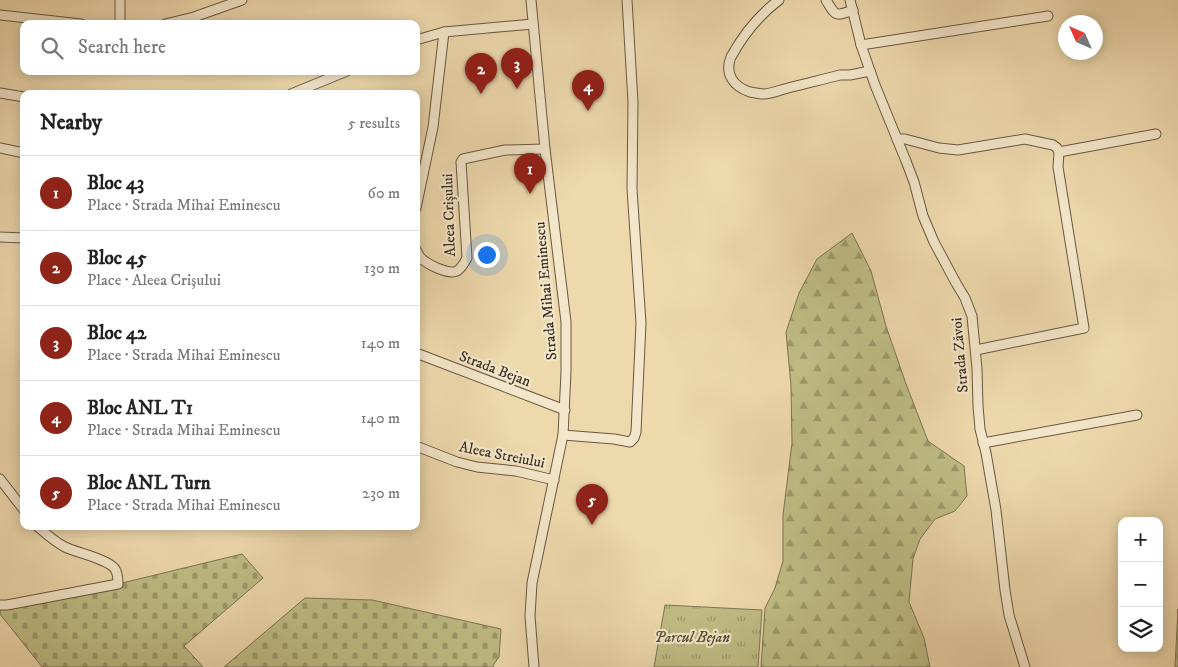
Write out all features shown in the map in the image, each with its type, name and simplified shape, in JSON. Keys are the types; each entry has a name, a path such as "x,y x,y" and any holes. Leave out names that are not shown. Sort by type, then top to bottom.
{"street":[{"path":"120,0 120,20"},
{"path":"182,20 242,0"},
{"name":"Strada Mihai Eminescu","path":"531,0 545,149 566,322 563,435 532,583 530,616 534,667"},
{"path":"563,435 630,442 636,432 641,323 632,189 633,102 627,0"},
{"path":"779,0 749,29 731,57 728,66 730,76 735,84 750,92 764,94 840,75 870,71"},
{"path":"826,0 832,11 839,15 853,10"},
{"name":"Strada Zăvoi","path":"850,0 861,45 911,175 923,216 934,242 966,298 972,316 976,350 980,429 996,510 1009,615 1025,667"},
{"path":"0,15 45,20"},
{"path":"861,45 1048,16"},
{"path":"420,39 444,32 533,24"},
{"name":"Aleea Crișului","path":"420,188 432,127 444,32"},
{"path":"301,90 337,75"},
{"path":"0,93 20,96"},
{"path":"1059,152 1156,134"},
{"path":"897,139 958,150 1025,139 1053,145 1059,152 1060,185 1084,328 976,350"},
{"path":"0,148 20,152"},
{"name":"Aleea Crișului","path":"420,257 447,272 454,272 463,265 466,258 461,162 463,159 505,150 545,149"},
{"path":"0,237 20,238"},
{"name":"Strada Bejan","path":"420,355 565,410"},
{"path":"983,443 1137,414"},
{"name":"Aleea Streiului","path":"420,448 457,462 477,467 516,471 554,480"},
{"path":"0,479 20,505"},
{"path":"0,605 118,584 117,571 113,566 97,558 65,547 41,530"}],"green space":[{"path":"852,233 871,271 886,326 928,441 964,466 967,496 955,511 935,519 920,539 913,559 909,602 924,638 930,667 761,667 765,608 775,588 783,561 783,515 792,443 791,386 786,332 799,293 817,259"},
{"path":"242,554 263,578 184,646 203,667 42,667 0,614 0,610"},
{"path":"305,598 372,600 501,629 499,657 493,667 224,667"},
{"name":"Parcul Bejan","path":"665,605 762,610 758,667 654,667"},
{"path":"1178,609 1178,667 1175,667"}],"place":[{"name":"Bloc 42","path":"517,89"},
{"name":"Bloc 45","path":"481,94"},
{"name":"Bloc ANL T1","path":"588,111"},
{"name":"Bloc 43","path":"530,194"},
{"name":"Bloc ANL Turn","path":"592,525"}]}
